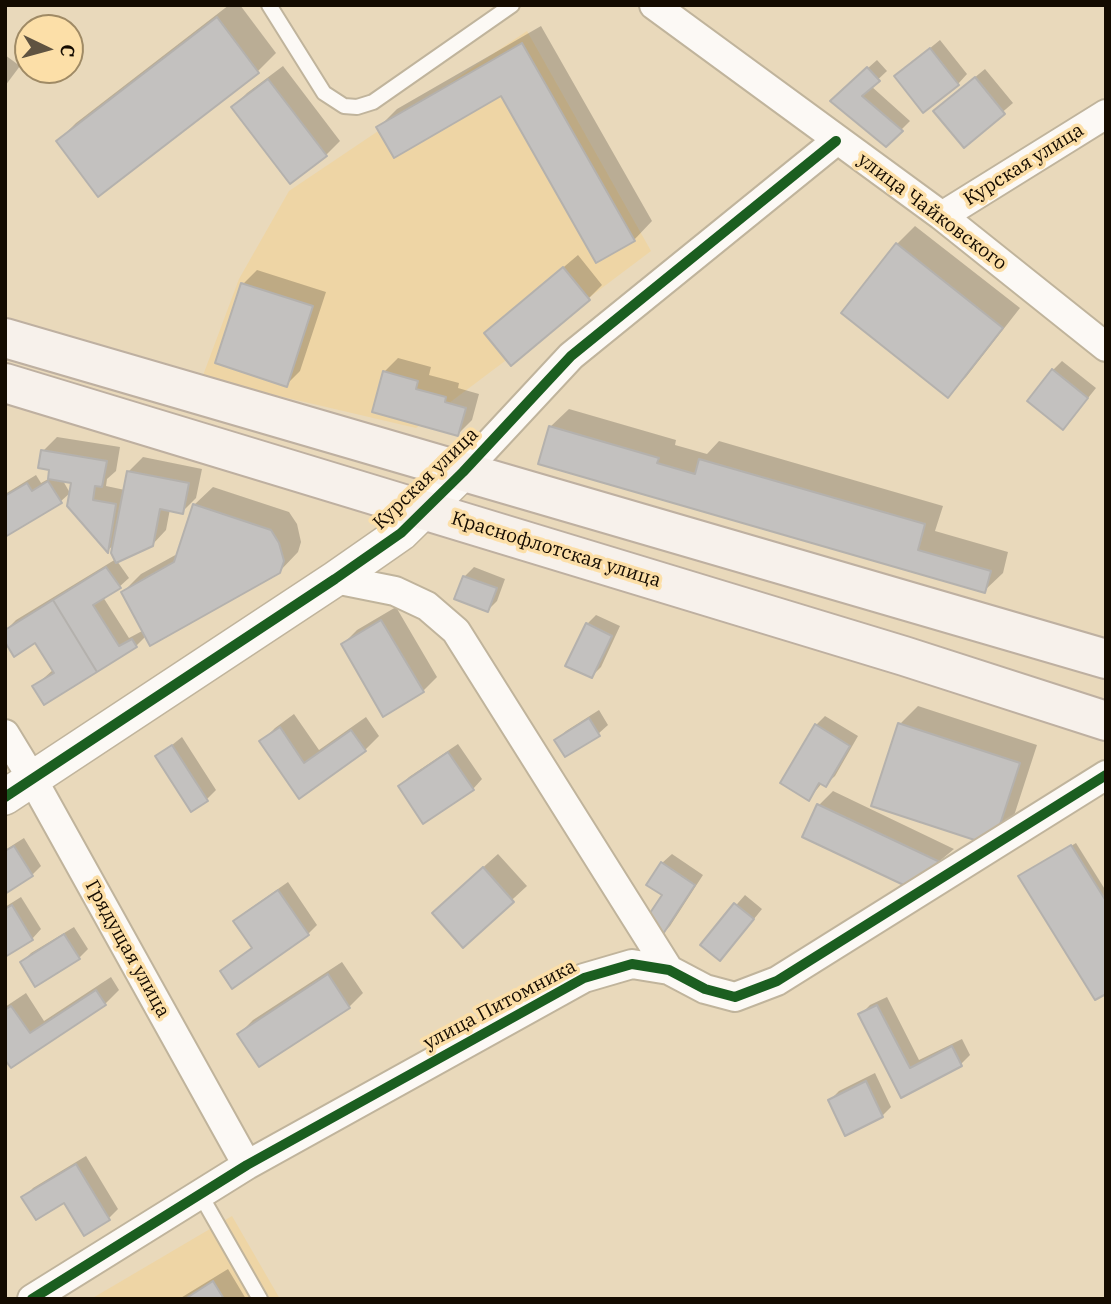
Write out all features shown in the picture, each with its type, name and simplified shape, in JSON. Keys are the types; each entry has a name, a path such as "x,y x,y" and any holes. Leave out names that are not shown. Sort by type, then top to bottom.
{"main road":[{"path":"5,338 1106,659"},
{"name":"Краснофлотская улица","path":"5,383 904,656 1106,721"}],"street":[{"name":"улица Чайковского","path":"654,5 836,141 942,216 1106,347"},
{"name":"Курская улица","path":"942,216 1106,114"},
{"name":"Курская улица","path":"19,789 401,533 463,472 571,356 836,141"},
{"path":"335,579 396,591 426,606 456,631 668,970"},
{"name":"Грядущая улица","path":"5,734 19,789 247,1165"},
{"name":"улица Питомника","path":"32,1299 247,1165 584,978 632,964 668,970 705,989 735,997 777,981 1106,775"}],"lane":[{"path":"269,5 324,93 344,106 358,107 373,102 512,5"},
{"path":"200,1194 260,1299"}],"shaded area":[{"path":"527,31 651,251 416,428 202,378 239,279 289,191"},
{"path":"232,1216 280,1299 91,1299"}],"building":[{"path":"217,17 259,73 98,197 56,141"},
{"path":"522,43 635,241 596,263 501,96 394,158 376,127"},
{"path":"930,48 959,85 923,113 894,76"},
{"path":"867,67 880,81 862,96 903,131 886,147 830,101"},
{"path":"975,77 1005,114 964,148 933,111"},
{"path":"268,79 327,156 290,184 231,107"},
{"path":"896,243 1003,328 948,398 841,313"},
{"path":"563,267 590,300 511,366 484,333"},
{"path":"241,283 313,306 287,387 215,363"},
{"path":"1052,369 1088,398 1063,430 1027,401"},
{"path":"383,371 418,381 416,389 446,397 445,402 466,408 458,436 372,412"},
{"path":"549,426 659,458 657,463 695,474 699,459 925,524 918,550 991,571 985,593 538,464"},
{"path":"41,450 107,461 102,487 95,486 93,500 116,504 108,553 67,506 71,483 48,479 49,470 38,468"},
{"path":"127,471 189,483 183,514 160,509 153,546 116,563 111,553"},
{"path":"48,481 62,503 5,537 5,496 27,483 32,491"},
{"path":"193,504 271,530 279,543 284,561 280,573 150,646 121,592 174,562"},
{"path":"106,567 121,588 93,605 119,646 132,639 137,647 97,672 53,600"},
{"path":"463,576 497,588 488,612 454,599"},
{"path":"53,600 97,672 44,705 32,686 54,673 35,643 14,657 5,642 5,630"},
{"path":"381,620 424,692 383,717 341,644"},
{"path":"586,623 612,636 592,678 565,666"},
{"path":"589,718 600,736 565,757 554,740"},
{"path":"898,723 1020,763 993,846 871,806"},
{"path":"815,724 850,746 826,787 819,783 809,801 780,783"},
{"path":"280,727 304,763 351,730 366,751 299,799 259,741"},
{"path":"172,745 208,801 191,812 155,756"},
{"path":"448,752 474,790 423,824 398,786"},
{"path":"817,804 942,863 910,888 802,837"},
{"path":"1071,845 1106,901 1106,994 1095,1000 1018,876"},
{"path":"14,846 33,876 5,894 5,851"},
{"path":"661,862 695,885 661,937 642,925 662,895 646,885"},
{"path":"483,867 514,902 463,948 432,913"},
{"path":"278,890 309,935 232,989 220,971 252,948 233,921"},
{"path":"734,903 754,919 720,961 700,945"},
{"path":"12,905 33,940 5,957 5,909"},
{"path":"64,934 80,959 35,987 20,962"},
{"path":"328,974 350,1008 259,1067 237,1034"},
{"path":"96,990 106,1005 11,1068 5,1060 5,1010 11,1006 30,1033"},
{"path":"877,1005 910,1068 952,1046 962,1066 901,1098 858,1014"},
{"path":"866,1081 883,1117 845,1136 828,1100"},
{"path":"76,1164 110,1220 84,1236 64,1203 36,1220 21,1197"},
{"path":"213,1281 224,1299 185,1299"}],"cycle path":[{"path":"5,797 401,533 463,472 571,356 836,141"},
{"path":"32,1299 247,1165 584,978 632,964 669,970 705,989 735,997 777,981 1106,775"}]}
